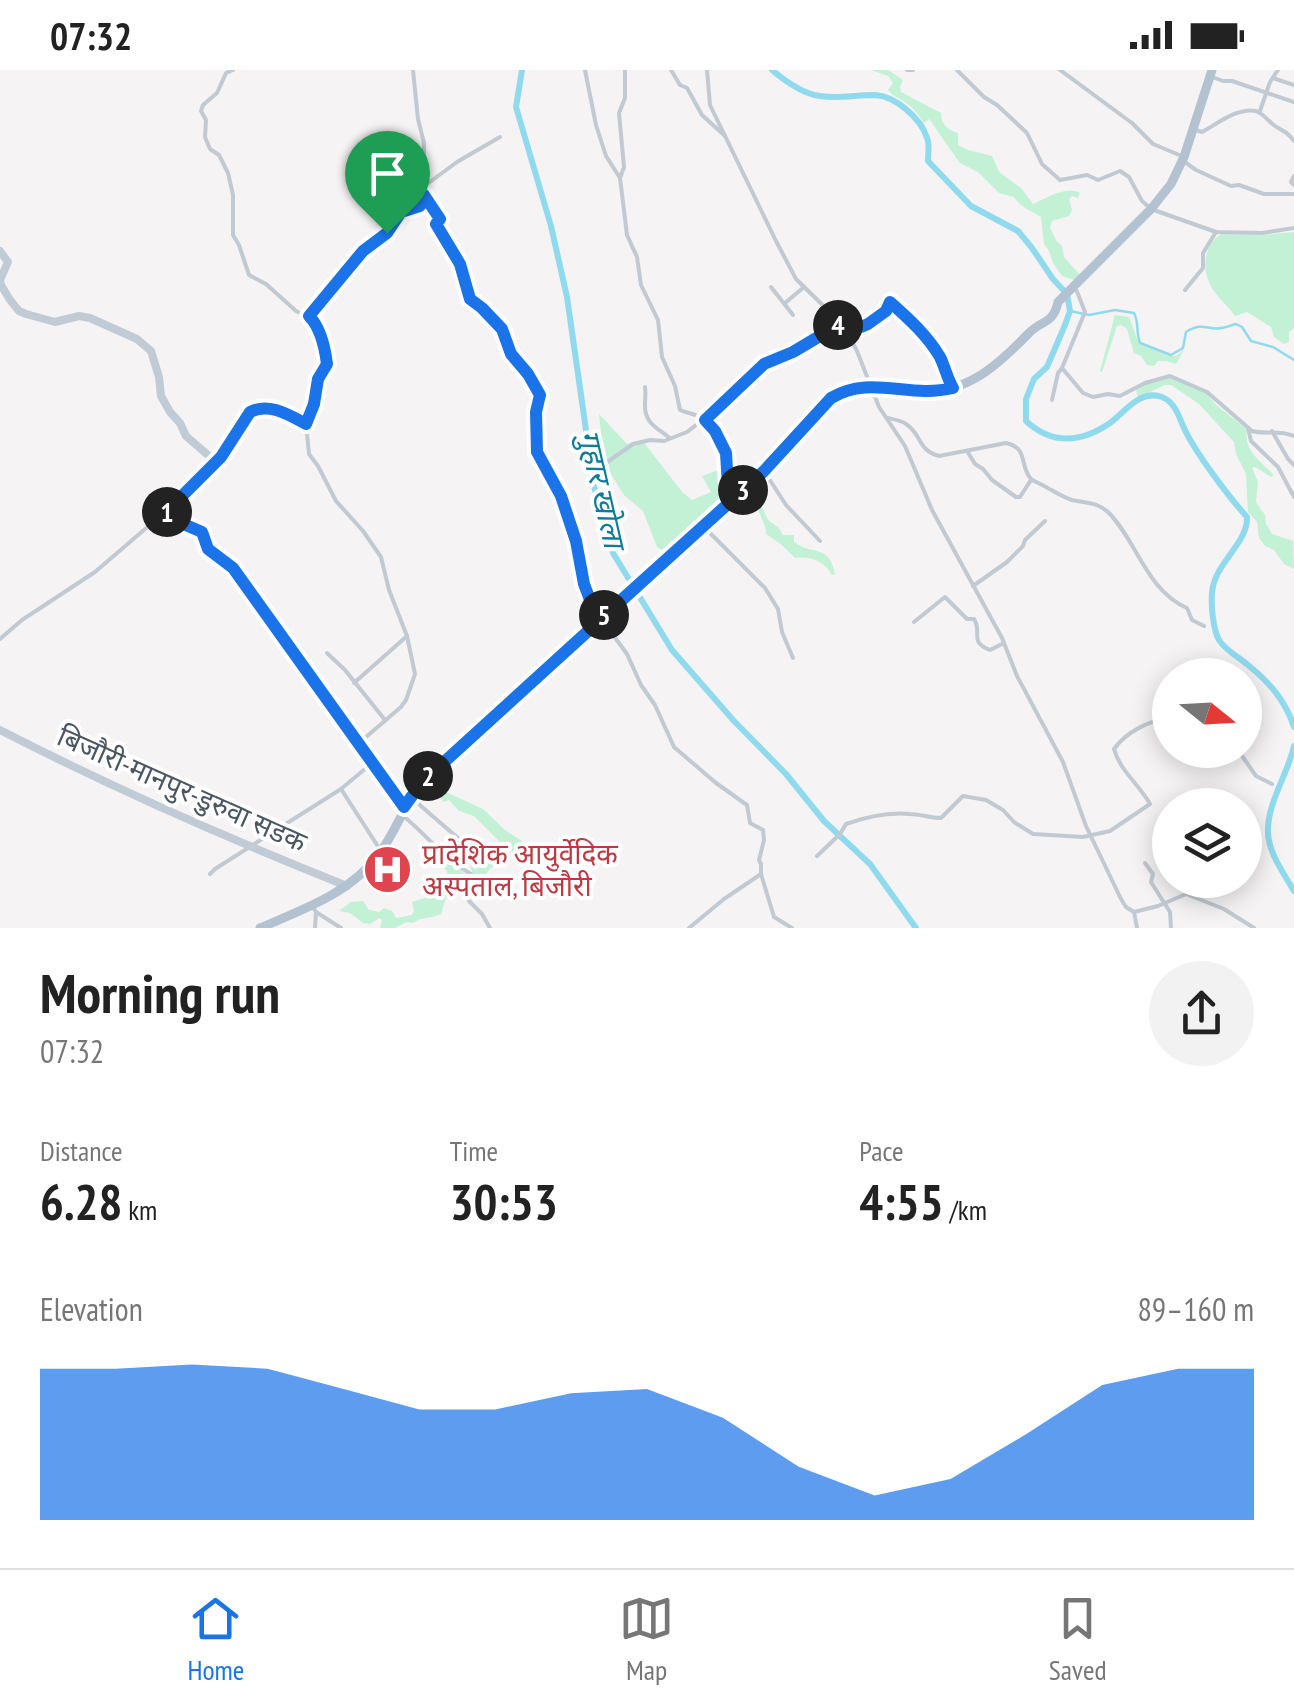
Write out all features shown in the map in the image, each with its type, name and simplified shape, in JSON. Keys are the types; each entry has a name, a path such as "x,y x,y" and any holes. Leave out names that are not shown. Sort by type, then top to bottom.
{"main road":[{"path":"260,928 314,909 364,872 425,778 764,471 831,398 858,386 928,392 971,382 997,364 1038,324 1055,316 1058,302 1152,209 1171,184 1211,73"}],"street":[{"path":"233,70 226,73 217,93 201,110 210,149 219,155 228,173 233,196 233,235 249,275 266,284 296,311 313,319 318,330 327,364 318,379 306,424 309,454 336,501 381,556 415,674 406,700 366,737 361,748"},
{"path":"413,70 424,143 424,195 440,219 436,224 460,264 470,299 502,329 511,354 540,395 536,412 537,452 561,496 598,621 627,654 674,747 747,805 750,823 763,832 758,860 774,917 792,928"},
{"path":"585,70 606,156 620,178 627,236 637,257 641,285 658,320 662,357 680,410 705,420 726,453 729,503"},
{"path":"620,178 624,167 619,113 626,98 625,70"},
{"path":"671,70 702,115 725,136"},
{"path":"706,70 710,105 776,242 796,280 843,326 857,351 879,406 905,446 932,510 1063,762 1126,907 1134,912 1180,896 1192,896 1224,909 1254,928"},
{"path":"957,70 1027,133 1042,164 1060,180 1087,175 1098,180 1120,172 1129,177 1142,201 1152,209 1216,232 1262,233 1294,228"},
{"path":"1060,70 1132,123 1153,144 1183,158 1196,170 1231,186 1264,194 1294,194"},
{"path":"1260,113 1278,70"},
{"path":"1211,73 1223,81 1294,102"},
{"path":"1274,78 1294,84"},
{"path":"1193,129 1202,132 1250,111 1260,113 1288,132 1294,141"},
{"path":"423,187 500,137"},
{"path":"1294,176 1294,185"},
{"path":"309,316 363,251 387,233 401,212 420,206 424,195"},
{"path":"1185,290 1203,268 1203,252 1216,232"},
{"path":"0,251 8,262 1,285 20,311 56,322 79,316 90,318 137,339 151,351 161,396 170,412 186,436 216,462"},
{"path":"771,286 794,315"},
{"path":"784,304 804,287"},
{"path":"1052,400 1055,382 1084,314 1075,287"},
{"path":"603,465 633,444 664,441 687,432 764,364 840,324 868,324 886,311 890,302 929,341 953,388"},
{"path":"1062,368 1083,394 1093,397 1120,396 1166,376 1175,378 1207,392 1255,432 1280,431 1294,436"},
{"path":"645,387 648,422 670,438"},
{"path":"0,639 95,572 166,512 216,462 250,412 258,408 279,411 306,424"},
{"path":"888,418 908,425 932,455 1014,445 1032,480 1061,496 1105,509 1161,589 1187,608 1192,620 1204,626"},
{"path":"1248,428 1251,441 1278,467 1294,496"},
{"path":"1272,431 1294,465"},
{"path":"967,451 974,464 1016,497 1032,480"},
{"path":"764,471 786,505 820,541"},
{"path":"166,512 202,532 208,549 233,568 374,762 403,811 448,859 470,874 468,901 490,928"},
{"path":"973,586 1007,562 1045,521"},
{"path":"703,526 765,588 778,609 793,658"},
{"path":"914,622 945,597 967,619 974,619 976,640 981,646 990,650 1004,642"},
{"path":"354,682 407,636"},
{"path":"326,653 345,670 384,720"},
{"path":"817,856 846,824 872,816 911,814 942,818 963,796 986,800 1033,834 1092,836 1110,831 1150,804 1126,774 1114,749 1119,741 1152,721"},
{"name":"बिजौरी-मानपुर-डुरुवा सडक","path":"0,730 100,780 347,886"},
{"path":"210,874 340,789 374,762"},
{"path":"1250,768 1256,776 1272,784"},
{"path":"340,789 381,851"},
{"path":"410,796 466,845"},
{"path":"1145,864 1170,912 1171,928"},
{"path":"689,928 761,874"},
{"path":"314,909 314,928"},
{"path":"314,909 341,928"},
{"path":"1134,912 1137,928"}],"green space":[{"path":"871,70 888,70 903,80 901,92 941,113 946,126 958,133 958,145 992,156 999,172 1022,189 1033,204 1062,192 1080,193 1078,198 1069,199 1069,216 1052,221 1050,228 1064,257 1081,276 1077,281 1062,276 1053,263 1044,244 1041,217 1014,197 999,193 978,172 960,163 929,119 924,123 910,106 888,90 893,83 888,76"},
{"path":"1294,232 1294,328 1289,332 1289,342 1284,344 1274,337 1271,327 1247,312 1235,316 1216,294 1205,268 1210,246 1221,234"},
{"path":"1115,315 1129,317 1139,344 1171,356 1184,349 1176,364 1158,361 1154,366 1147,365 1134,353 1127,329 1121,325 1117,326 1100,371"},
{"path":"1175,378 1207,394 1247,429 1250,449 1274,475 1252,468 1258,482 1256,502 1272,534 1293,541 1294,569 1259,538 1257,522 1248,512 1246,474 1234,442 1199,404 1171,385 1137,395 1136,389 1160,379"},
{"path":"599,414 627,444 642,440 692,500 711,492 702,476 718,470 739,491 676,548 662,550 657,547 643,511 624,495 604,463"},
{"path":"757,496 768,520 783,535 794,535 794,542 824,554 835,574 816,561 795,558 766,534"},
{"path":"441,769 448,793 483,809 530,846 523,853 499,861 478,886 472,882 470,867 484,862 498,849 499,841 474,816 459,811 449,800 443,802 436,789 420,796 417,792 428,779 440,783 437,771"},
{"path":"433,845 467,876 468,885 449,894 441,914 395,928 380,928 380,918 363,923 350,913 339,911 351,902 363,901 369,910 379,912 384,908 396,918 412,915 412,902 431,896 447,878 447,871 429,853"}],"waterway":[{"name":"गुहार खोला","path":"522,70 516,107 567,297 594,486 613,553 672,650 824,821 870,864 916,928"},
{"path":"772,70 814,95 883,96 906,109 924,130 928,161 971,206 1018,231 1067,294 1070,311 1047,367 1034,379 1026,399 1026,421 1046,434 1078,437 1099,430 1147,396 1162,397 1173,406 1204,461 1247,517 1242,536 1214,582 1212,604 1217,635 1225,647 1270,685 1294,727"},
{"path":"1070,311 1089,315 1115,310 1134,313 1140,343 1171,355 1183,348 1186,332 1192,329 1236,324 1251,341 1273,347 1294,360"},
{"path":"1294,746 1271,810 1268,832 1274,855 1294,891"}],"place":[{"name":"प्रादेशिक आयुर्वेदिक अस्पताल, बिजौरी","path":"387,870"}],"route":[{"path":"387,233 363,251 309,316 318,330 327,364 318,379 306,424 270,408 250,412 221,457 166,512 202,532 208,549 233,568 404,807 425,778 442,764 505,705 598,621 676,550 729,503 764,471 831,398 858,386 928,392 953,388 929,341 890,302 886,311 868,324 840,324 764,364 705,420 726,453 729,503 598,621 561,496 537,452 537,388 511,354 502,329 470,299 460,264 436,224 440,219 424,195 420,206 401,212 387,233"}]}
